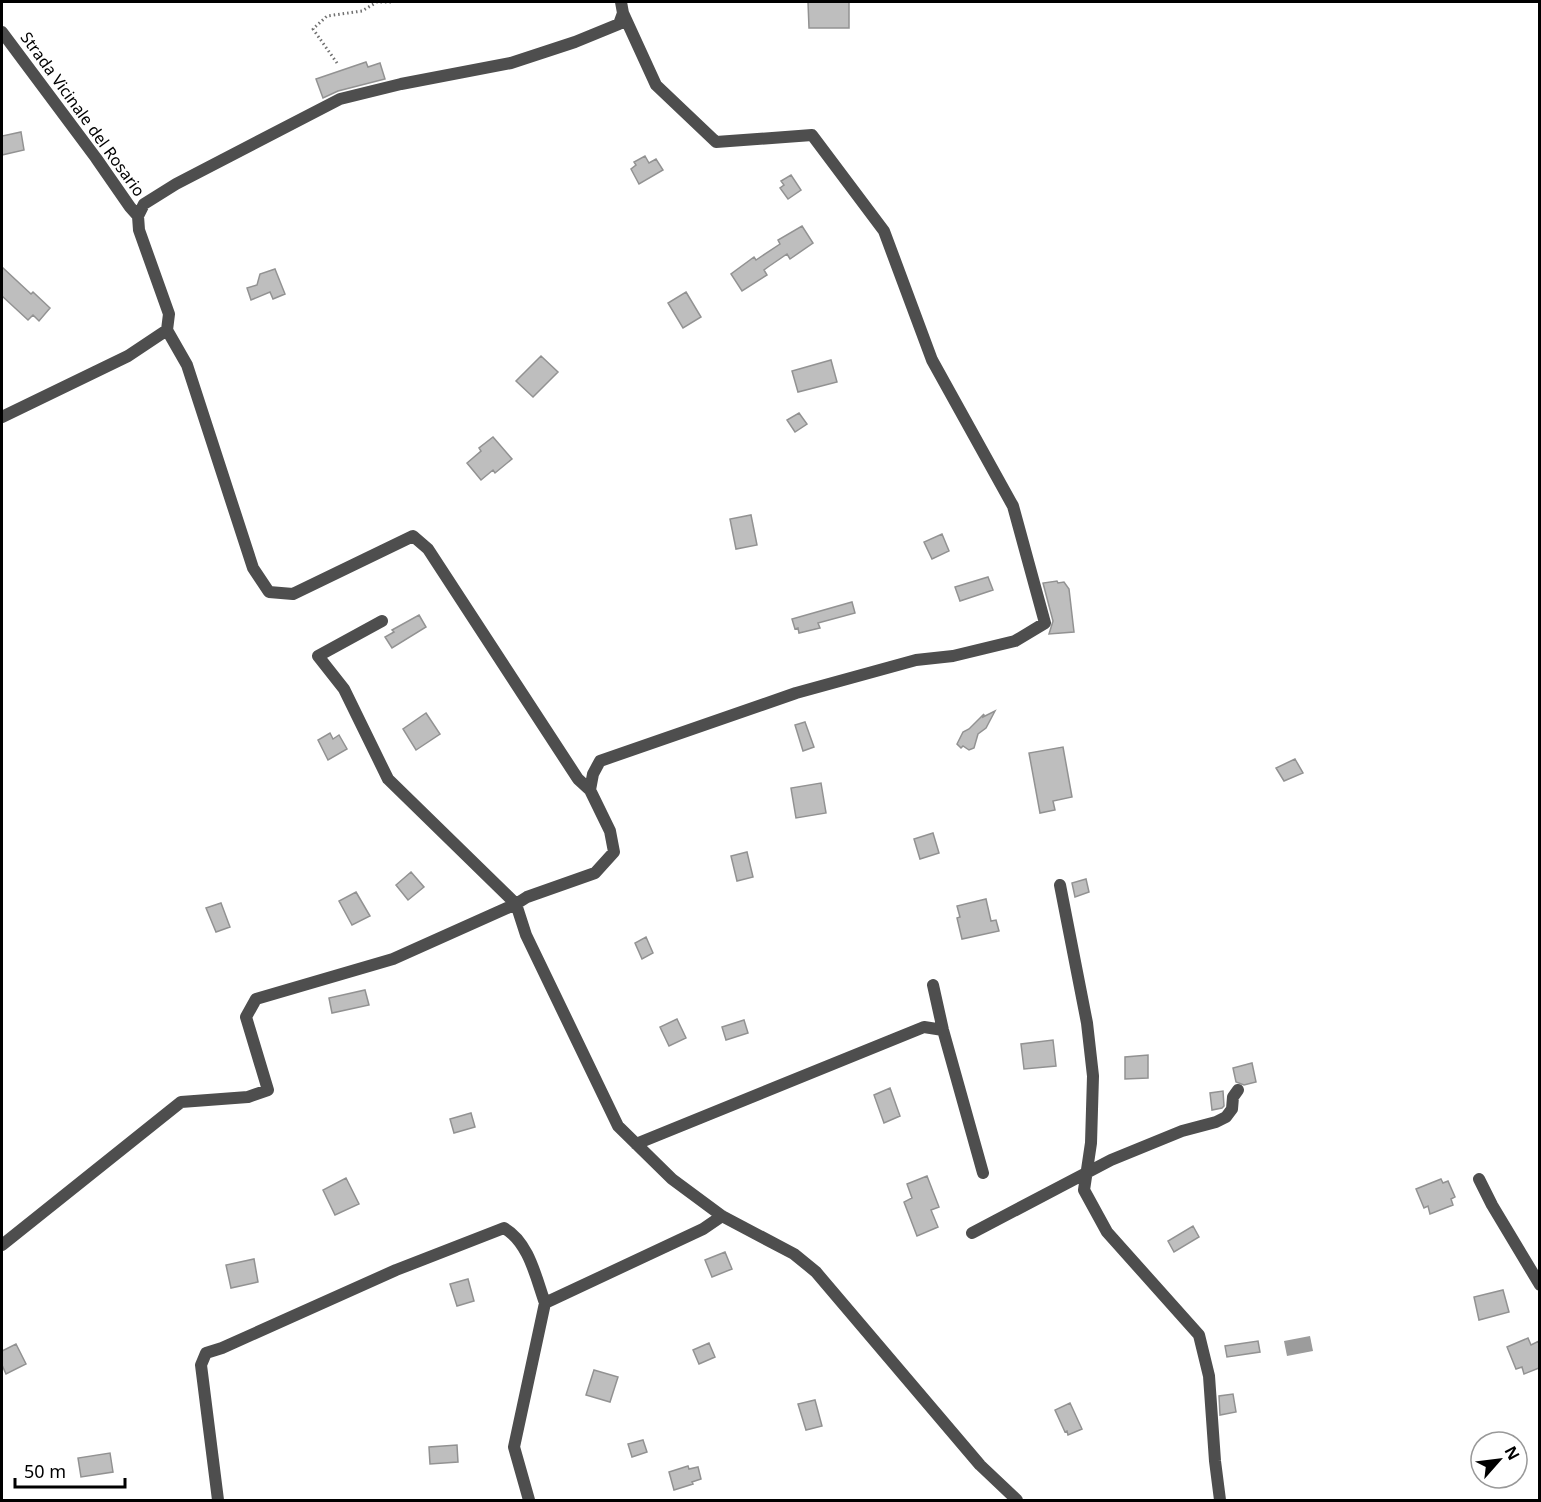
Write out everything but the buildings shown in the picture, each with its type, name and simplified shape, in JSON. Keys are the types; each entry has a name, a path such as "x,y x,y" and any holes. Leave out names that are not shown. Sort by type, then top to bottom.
{"street":[{"path":"2,1245 181,1102 248,1097 268,1089 246,1017 256,999 393,958 516,904 527,897 595,873 614,852 610,831 590,790 578,779 428,549 414,536 293,594 269,592 253,568 187,365 167,330 169,314 139,230 138,216 144,204 176,184 340,99 401,84 511,63 619,24 622,8"},
{"path":"590,790 593,774 600,761 796,693 916,660 952,656 1015,641 1045,623 1013,506 932,360 884,231 812,135 716,142 656,85 622,8"},
{"name":"Strada Vicinale del Rosario","path":"2,32 138,216"},
{"path":"2,417 128,356 167,330"},
{"path":"382,621 318,656 344,688 388,779 516,904 526,935 618,1126 672,1179 722,1216 794,1254 816,1272 980,1465 1017,1500"},
{"path":"1060,885 1087,1023 1094,1076 1091,1143 1084,1190 1107,1232 1199,1335 1209,1376 1220,1500"},
{"path":"933,985 943,1030 983,1173"},
{"path":"636,1144 924,1027 943,1030"},
{"path":"972,1233 1111,1160 1182,1131 1226,1117 1232,1109 1233,1097 1238,1090"},
{"path":"1479,1179 1539,1285"},
{"path":"545,1303 703,1229 722,1216"},
{"path":"218,1500 201,1365 206,1353 222,1348 396,1270 504,1228 515,1234 524,1249 545,1303 514,1447 529,1500"}],"path":[{"path":"337,63 313,29 327,16 362,11 377,2 392,2"}],"shaded area":[{"path":"1310,1336 1313,1351 1287,1356 1284,1341"}]}
